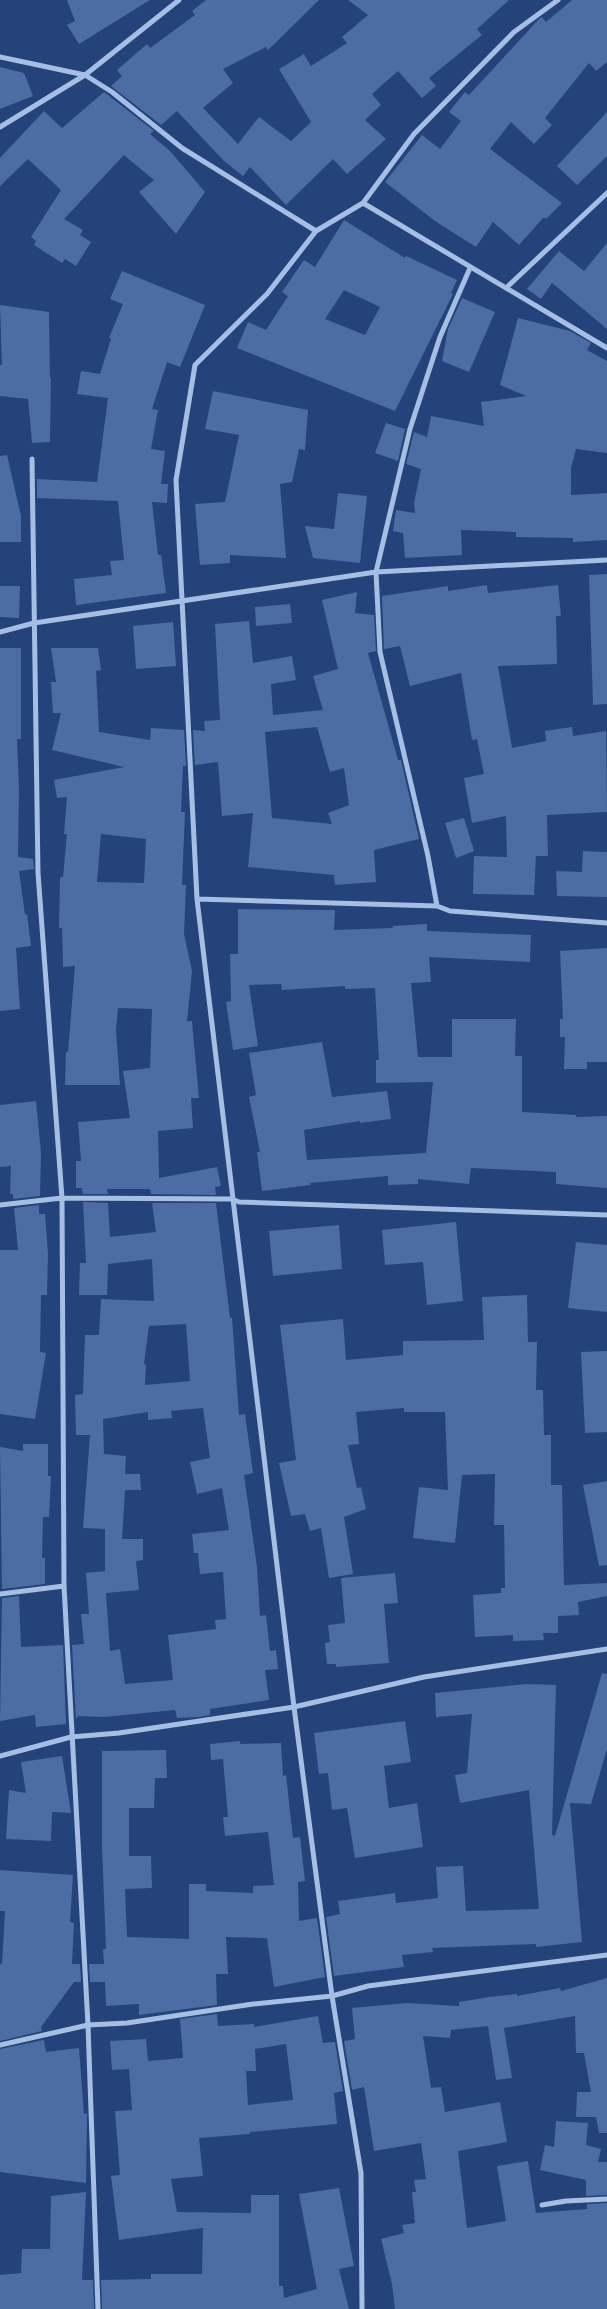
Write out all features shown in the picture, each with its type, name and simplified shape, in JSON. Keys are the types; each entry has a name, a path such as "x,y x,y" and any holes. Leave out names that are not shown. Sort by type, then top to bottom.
{"street":[{"path":"0,127 85,75 179,0"},
{"path":"362,2309 361,2173 332,1996 294,1707 197,899 176,480 195,366 267,294 316,231 363,203 414,134 514,32 558,0"},
{"path":"0,57 85,75 112,92 182,148 316,231"},
{"path":"506,288 607,193"},
{"path":"363,203 607,348"},
{"path":"437,906 428,856 380,652 376,572 410,429 440,337 470,268"},
{"path":"32,459 38,873 62,1198 64,1586 88,2025 98,2309"},
{"path":"0,632 34,623 182,603 376,572 607,560"},
{"path":"197,899 437,906 450,911 607,923"},
{"path":"0,1205 62,1198 232,1199 238,1202 607,1215"},
{"path":"0,1594 64,1586"},
{"path":"0,1756 72,1737 119,1733 294,1707 424,1677 607,1649"},
{"path":"0,2045 88,2025 127,2023 253,2004 332,1996 368,1986 607,1955"},
{"path":"542,2205 566,2201 607,2199"}],"building":[{"path":"67,0 150,0 79,44 67,25 75,21"},
{"path":"206,0 319,0 268,50 266,47 223,69 233,83 203,108 238,144 259,117 291,141 311,122 279,69 304,54 311,66 347,43 342,37 368,15 348,0 509,0 477,29 482,35 429,78 436,86 422,98 398,71 372,94 381,105 365,120 386,139 347,174 333,159 286,205 250,167 243,176 224,161 177,111 161,125 111,86 122,76 117,70 147,44 150,48 195,15 192,11"},
{"path":"572,0 607,0 607,62 596,71 589,63 545,118 552,125 534,144 511,122 490,149 562,203 546,219 544,217 519,245 493,222 476,247 435,221 385,182 422,135 440,149 461,121 449,112 465,92 469,95 539,19 542,17 546,22"},
{"path":"0,67 24,73 33,96 0,109"},
{"path":"104,92 154,131 150,134 170,151 205,192 176,234 139,192 154,180 124,155 64,219 83,230 80,235 91,242 76,266 65,259 62,263 34,245 36,241 31,237 61,190 28,159 0,186 0,158 44,111 62,128"},
{"path":"607,112 607,156 577,185 557,166"},
{"path":"344,220 405,258 406,256 457,280 451,293 453,294 395,411 237,348 248,322 266,330 288,296 282,292 304,260 315,267","holes":["344,290 380,307 365,335 325,319"]},
{"path":"607,243 607,329 552,283 541,299 527,289 559,251 584,271"},
{"path":"122,271 205,305 180,367 167,362 152,409 158,410 151,449 165,451 161,484 168,484 167,503 152,502 158,555 161,555 166,593 76,605 74,579 112,575 110,561 124,560 118,501 37,498 37,479 97,482 108,398 77,394 81,371 100,374 111,339 109,338 123,304 110,299"},
{"path":"462,298 495,312 469,372 442,361 448,329"},
{"path":"0,305 49,312 50,442 32,443 28,399 0,396 0,365 2,365"},
{"path":"518,318 570,331 591,343 587,350 607,361 607,453 576,449 571,468 571,495 607,493 607,540 573,542 573,538 516,537 516,532 461,530 462,555 405,558 403,533 393,531 396,510 415,513 414,503 421,469 406,464 414,432 427,437 431,416 484,426 481,402 526,396 500,385"},
{"path":"213,391 308,410 305,450 299,449 292,482 280,484 286,558 230,555 230,563 200,565 195,504 225,502 239,435 205,429"},
{"path":"386,423 405,429 398,461 375,453"},
{"path":"7,455 21,516 21,542 0,542 0,456"},
{"path":"338,493 367,496 360,563 313,558 305,526 334,529"},
{"path":"607,574 607,704 593,705 589,575"},
{"path":"487,585 488,593 558,585 561,616 556,616 557,664 498,666 512,748 546,741 545,731 572,727 573,736 606,731 607,812 547,815 548,856 536,856 534,895 473,894 474,856 507,857 506,816 472,823 464,778 484,774 477,739 472,740 461,673 410,686 400,646 384,649 382,596 448,586 448,591"},
{"path":"0,586 20,586 19,618 0,617"},
{"path":"357,592 355,613 374,615 376,651 368,653 398,760 401,760 419,839 374,850 376,882 335,885 334,875 248,867 253,813 222,816 218,762 195,765 193,730 205,731 204,721 220,720 215,624 249,621 253,663 292,656 296,680 271,684 273,715 323,710 313,676 338,669 322,600","holes":["317,727 330,772 344,768 349,805 328,813 332,824 272,818 265,732"]},
{"path":"290,604 292,623 256,626 255,607"},
{"path":"173,622 176,666 136,669 133,626"},
{"path":"0,648 21,648 21,739 17,739 19,788 18,857 33,859 34,869 19,871 31,946 16,948 20,1009 0,1011"},
{"path":"51,648 98,648 101,670 96,671 99,732 150,740 151,728 184,730 186,766 183,766 181,812 185,812 182,885 186,885 184,934 192,971 187,1021 192,1021 199,1098 191,1098 193,1128 158,1131 159,1178 217,1167 221,1186 215,1187 216,1195 151,1194 150,1189 107,1189 108,1194 83,1194 82,1188 76,1188 76,1161 81,1161 78,1122 130,1118 123,1071 150,1068 152,1009 118,1008 116,1030 120,1085 65,1085 66,1052 68,1052 75,966 63,967 62,928 59,928 60,877 63,877 67,834 64,834 67,797 57,798 54,780 124,767 52,750 61,713 53,713 51,682 56,682","holes":["101,834 146,839 144,883 97,882"]},
{"path":"464,818 474,851 456,858 445,823"},
{"path":"583,851 607,852 607,897 557,896 556,871 582,872"},
{"path":"238,909 335,910 334,930 393,928 392,926 427,924 427,931 531,935 530,962 429,957 431,982 411,983 418,1057 452,1057 452,1019 516,1019 515,1056 522,1056 522,1112 576,1115 576,1117 607,1116 607,1188 556,1184 556,1172 471,1168 469,1184 418,1179 418,1184 388,1185 388,1176 310,1183 311,1185 262,1191 257,1152 260,1152 249,1097 256,1095 249,1053 322,1042 332,1097 387,1091 391,1119 360,1123 360,1121 304,1130 307,1160 426,1153 433,1082 376,1083 376,1060 379,1060 375,988 345,989 345,986 282,990 281,984 249,985 258,1046 233,1050 226,1002 231,1001 230,954 238,954"},
{"path":"607,948 607,1062 587,1062 587,1069 564,1069 565,1037 560,1037 560,1019 563,1019 560,951"},
{"path":"36,1101 41,1153 40,1196 13,1199 13,1194 10,1194 11,1166 0,1167 0,1105"},
{"path":"83,1202 108,1203 110,1237 156,1232 152,1203 216,1203 230,1318 232,1318 239,1415 245,1414 253,1473 244,1475 257,1567 260,1616 266,1615 270,1651 276,1650 278,1669 265,1670 269,1700 210,1709 210,1715 199,1717 177,1718 175,1710 104,1717 78,1716 76,1719 72,1645 84,1644 81,1614 89,1614 86,1573 105,1571 105,1529 83,1528 90,1435 76,1435 75,1395 83,1394 85,1335 99,1335 101,1299 154,1301 152,1259 108,1264 107,1295 79,1295 80,1263 86,1263","holes":["186,1324 190,1381 145,1385 146,1365 144,1364 149,1326","203,1408 210,1458 190,1462 197,1494 222,1488 229,1530 192,1534 194,1553 198,1553 200,1574 223,1572 226,1619 215,1620 216,1629 168,1635 173,1680 125,1684 120,1649 110,1651 106,1593 139,1590 136,1561 143,1560 143,1539 122,1539 125,1490 141,1490 140,1474 125,1474 126,1456 104,1454 103,1419 148,1412 148,1420 172,1418 171,1411"]},
{"path":"39,1205 39,1214 45,1214 48,1253 47,1295 41,1295 40,1352 46,1353 35,1419 0,1414 0,1250 18,1250 14,1208"},
{"path":"456,1222 463,1301 427,1305 423,1262 385,1265 382,1230"},
{"path":"339,1225 342,1269 273,1276 269,1231"},
{"path":"576,1242 607,1245 607,1312 568,1308"},
{"path":"527,1295 528,1342 537,1342 536,1390 543,1390 544,1435 551,1435 551,1485 562,1485 564,1585 607,1583 607,1596 578,1602 579,1615 558,1616 558,1633 543,1633 544,1640 513,1641 513,1635 475,1637 473,1595 501,1593 501,1588 505,1588 504,1525 494,1525 495,1474 462,1475 455,1543 413,1538 419,1487 448,1490 445,1412 404,1412 404,1408 356,1412 359,1444 348,1445 357,1488 361,1487 366,1509 344,1517 353,1574 329,1578 321,1528 310,1531 305,1514 291,1516 279,1463 296,1460 280,1325 343,1319 346,1360 403,1355 403,1341 484,1340 482,1297"},
{"path":"607,1351 607,1432 585,1433 581,1352"},
{"path":"23,1444 48,1444 48,1476 51,1476 49,1517 43,1517 42,1558 45,1558 45,1584 2,1589 0,1447 23,1451"},
{"path":"607,1481 607,1565 599,1566 583,1485"},
{"path":"395,1573 398,1603 384,1604 389,1663 336,1667 336,1664 327,1664 325,1643 330,1642 328,1625 345,1623 341,1578"},
{"path":"19,1596 21,1647 63,1645 66,1724 36,1727 35,1715 0,1721 2,1598"},
{"path":"602,1673 607,1674 607,1749 591,1804 570,1803 582,1942 536,1947 536,1944 432,1948 433,1952 402,1955 404,1967 334,1976 326,1917 340,1914 338,1901 395,1893 396,1903 438,1898 436,1867 463,1866 466,1911 539,1909 529,1790 460,1803 455,1775 467,1773 472,1714 436,1717 435,1693 527,1684 556,1685 552,1835 555,1836"},
{"path":"405,1721 411,1762 384,1766 389,1808 417,1803 423,1847 355,1858 347,1808 332,1810 328,1773 319,1774 314,1733"},
{"path":"240,1741 240,1744 281,1743 283,1776 286,1775 293,1838 300,1837 305,1881 298,1882 299,1921 317,1918 325,1977 274,1987 267,1938 226,1937 228,1974 216,1974 217,2005 139,2015 139,2004 106,2006 105,1982 90,1982 89,1964 104,1964 103,1949 106,1949 102,1847 102,1751 166,1750 167,1778 155,1778 154,1808 129,1808 129,1856 151,1856 152,1888 125,1889 127,1937 189,1939 189,1884 206,1884 206,1891 253,1893 253,1886 274,1885 268,1832 225,1836 223,1817 228,1817 223,1759 211,1760 210,1744"},
{"path":"62,1756 71,1813 52,1812 51,1841 6,1839 9,1790 26,1793 21,1762"},
{"path":"0,1870 73,1875 70,1922 74,1923 72,1964 80,1964 81,1982 74,1982 41,2027 42,2031 0,2041 0,1964 2,1964 5,1911 0,1911"},
{"path":"607,1978 607,2133 599,2133 596,2117 576,2117 577,2092 591,2092 584,2053 576,2053 575,2016 504,2028 512,2078 496,2080 488,2026 451,2030 450,2038 423,2036 431,2088 441,2087 445,2112 500,2102 507,2142 458,2151 467,2228 506,2221 497,2166 528,2161 536,2213 587,2209 587,2204 607,2203 607,2309 395,2309 392,2284 381,2239 404,2233 402,2225 415,2223 412,2192 416,2192 414,2180 426,2179 421,2143 374,2151 364,2087 352,2090 344,2041 355,2039 352,2008 407,2003 459,2006 459,2002 489,1997 517,1994 517,1996 560,1988 561,1991"},
{"path":"217,2014 218,2026 254,2024 254,2027 318,2016 323,2043 335,2042 343,2091 334,2093 337,2124 199,2138 203,2176 171,2179 177,2212 251,2213 251,2195 279,2195 279,2286 283,2286 284,2298 317,2289 299,2194 339,2188 354,2266 339,2269 349,2309 102,2309 101,2280 151,2279 151,2274 202,2274 203,2228 119,2240 111,2176 120,2175 115,2111 132,2110 129,2069 112,2070 110,2041 146,2039 148,2061 183,2058 180,2019","holes":["286,2044 293,2100 248,2105 246,2071 256,2071 255,2049"]},
{"path":"44,2040 46,2052 79,2048 84,2114 87,2113 86,2183 0,2172 0,2049"},
{"path":"556,2121 588,2123 586,2145 601,2149 598,2162 607,2162 607,2195 586,2196 586,2180 540,2170 545,2145 554,2147"},
{"path":"86,2192 82,2280 93,2280 94,2309 0,2309 0,2275 21,2273 22,2249 50,2249 51,2196"}]}
